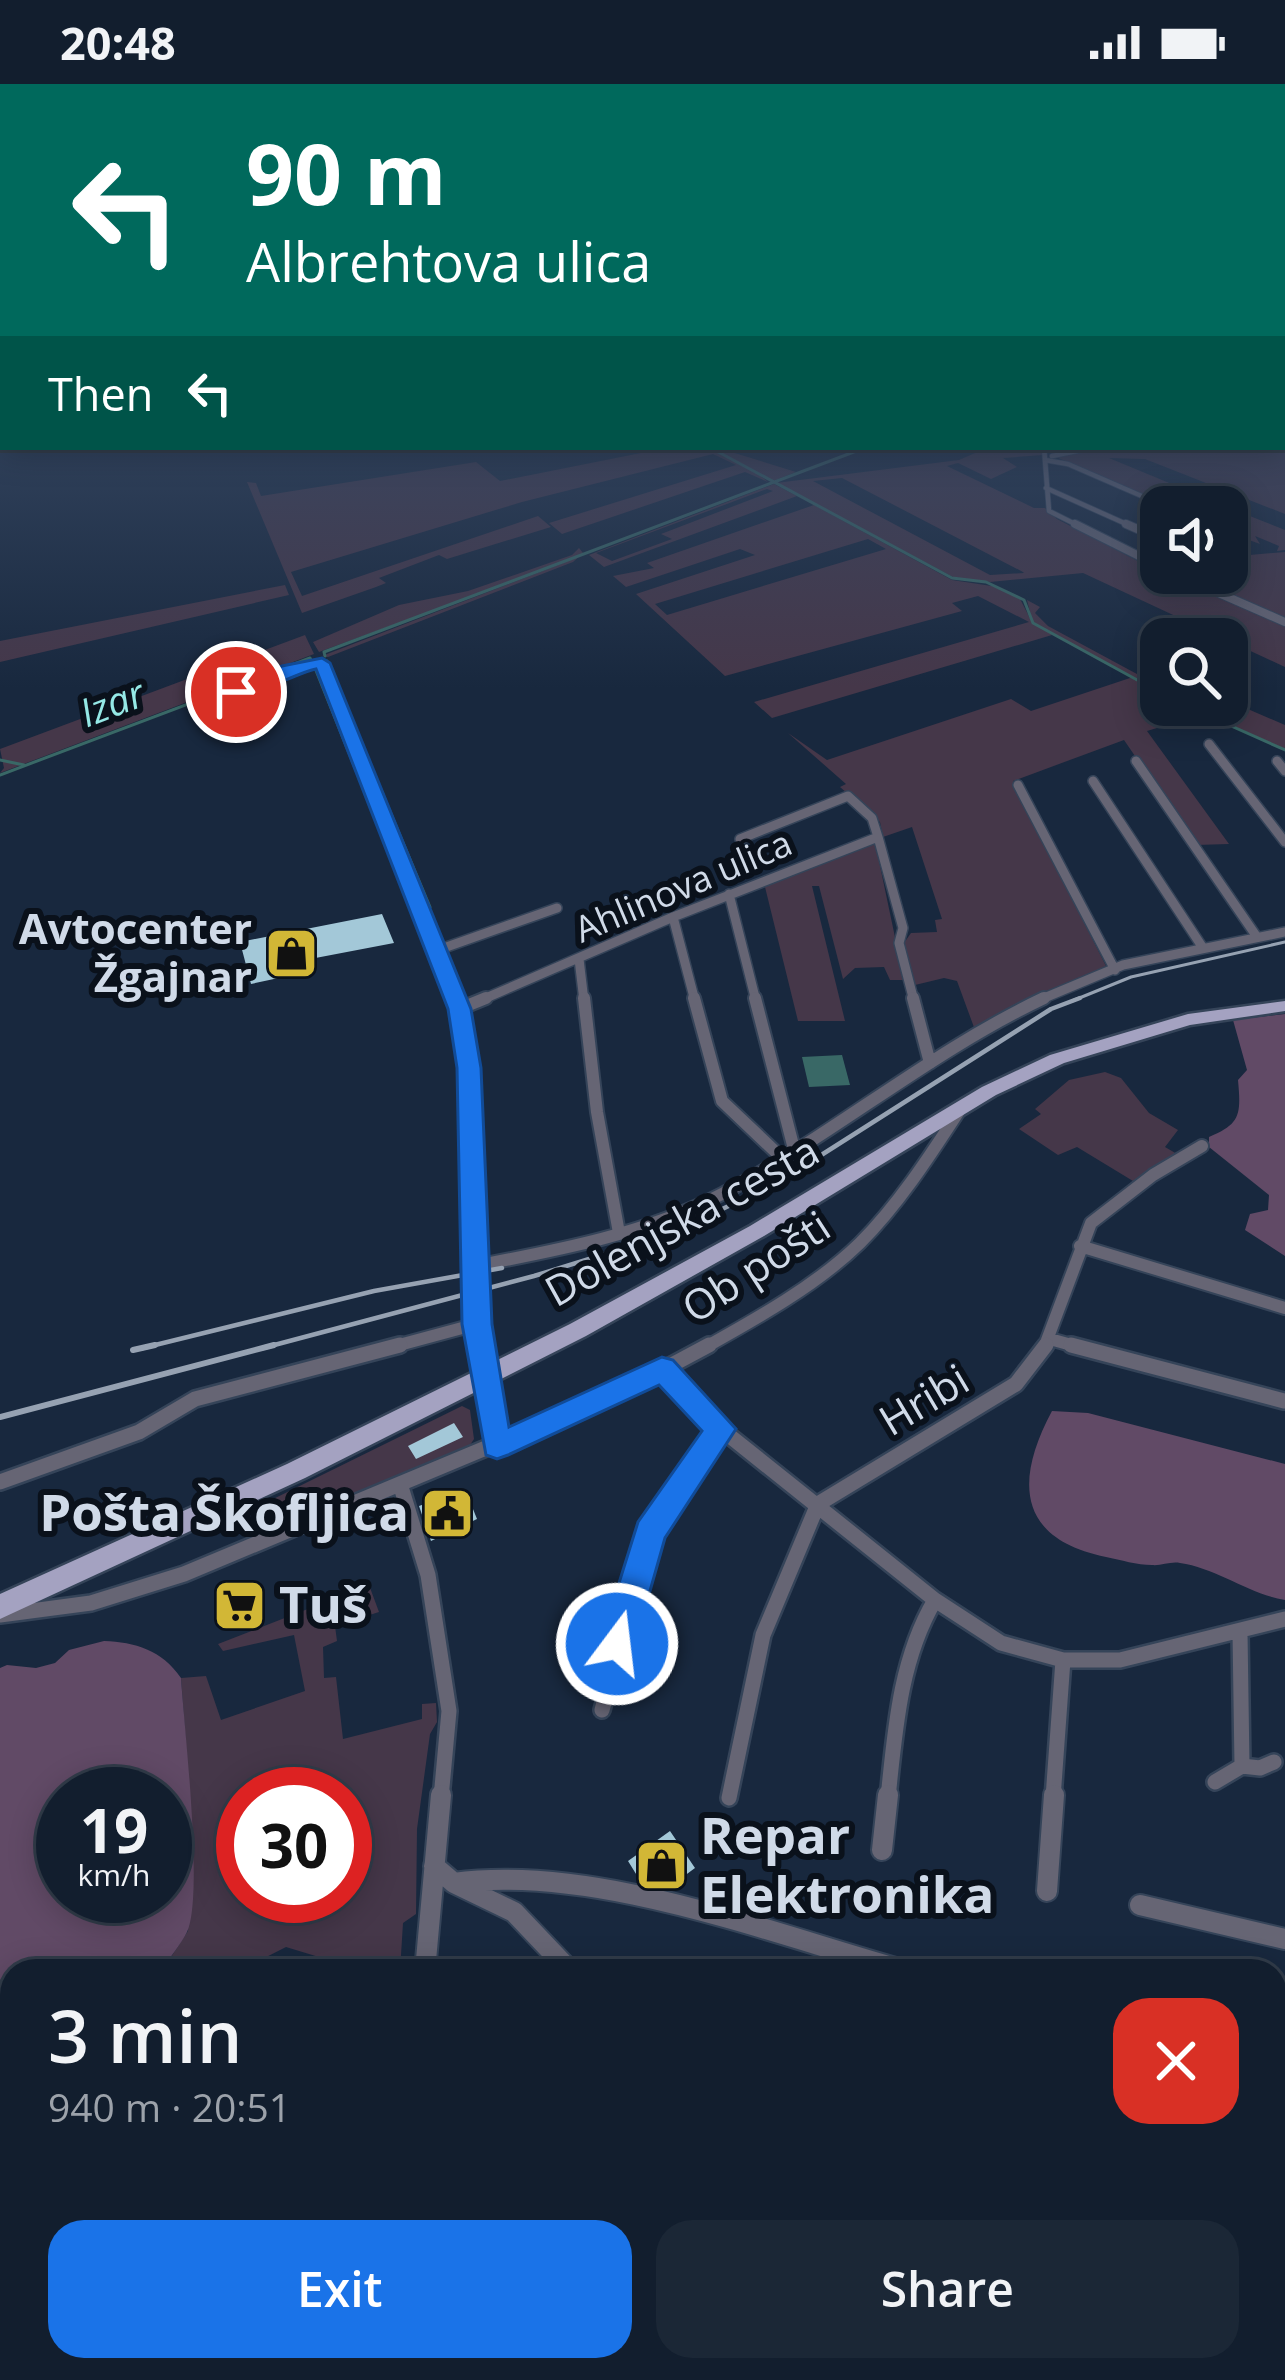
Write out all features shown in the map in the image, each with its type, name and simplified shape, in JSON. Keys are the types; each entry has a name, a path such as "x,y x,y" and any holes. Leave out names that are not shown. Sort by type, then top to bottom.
{"main road":[{"name":"Dolenjska cesta","path":"0,1611 483,1377 758,1231 961,1108 1085,1048 1188,1020 1285,1006"}],"street":[{"path":"1045,473 1049,511 1140,556"},
{"path":"1090,473 1140,495"},
{"path":"1046,488 1140,530"},
{"path":"1221,594 1285,622"},
{"path":"233,695 288,670 322,663 459,1009 469,1068 477,1324 497,1446"},
{"path":"1209,744 1285,842"},
{"path":"1136,761 1257,937"},
{"path":"1277,761 1285,771"},
{"path":"1093,782 1203,948"},
{"path":"1018,785 1115,970"},
{"path":"740,839 848,796 875,819 903,928 899,943 930,1063"},
{"name":"Ahlinova ulica","path":"459,1009 674,916 878,837"},
{"path":"730,894 794,1149"},
{"path":"438,950 557,908"},
{"path":"674,916 722,1101 781,1156"},
{"path":"475,1266 620,1233 719,1195 1029,1004 1115,970 1285,932"},
{"path":"578,959 597,1112 620,1233"},
{"name":"Ob pošti","path":"0,1611 91,1603 184,1574 625,1390 731,1333 840,1262 927,1160 961,1108"},
{"name":"Hribi","path":"818,1504 1016,1384 1050,1339 1091,1222 1202,1146"},
{"path":"1080,1246 1285,1308"},
{"path":"0,1483 139,1432 195,1399 477,1324"},
{"path":"1050,1339 1285,1402"},
{"path":"662,1369 721,1429 935,1600 1001,1643 1063,1660 1120,1660 1285,1619"},
{"path":"602,1710 650,1532 721,1429"},
{"path":"400,1486 428,1575 449,1711 425,1959"},
{"path":"729,1799 763,1635 818,1504"},
{"path":"882,1850 909,1658 922,1616 935,1600"},
{"path":"1240,1632 1242,1766"},
{"path":"1047,1891 1063,1660"},
{"path":"1215,1782 1242,1766 1260,1768 1274,1762"},
{"path":"434,1866 454,1883 514,1912 559,1959"},
{"path":"454,1883 506,1876 598,1886 863,1959"},
{"path":"1140,1905 1285,1939"}],"shaded area":[{"path":"406,473 490,473 500,481 539,473 637,473 522,502 291,572 302,596 538,516 551,527 447,559 439,555 379,578 386,583 302,613 247,482 256,483 261,496"},
{"path":"710,473 742,473 562,534 549,523"},
{"path":"757,473 793,473 773,481"},
{"path":"854,473 962,473 1034,508 1045,508 1057,519 1140,562 1140,594 1212,594 1285,624 1285,667 1248,650 1248,618 1180,618 1083,573 990,582 953,577 776,483","holes":["842,478 1024,573 990,575 813,481"]},
{"path":"1093,473 1145,473 1176,486 1140,486 1140,494"},
{"path":"1181,473 1285,473 1285,514 1248,499 1248,486 1214,486"},
{"path":"774,484 797,496 604,567 589,555","holes":["767,489 773,491 661,534 672,539 612,561 596,553"]},
{"path":"814,505 952,580 998,587 1020,599 1033,624 1027,600 1040,607 1035,613 1048,626 1140,676 1140,726 1164,726 1147,731 1229,844 1196,845 1124,740 1013,781 1107,968 1052,989 975,1030 957,981 944,978 915,985 904,943 911,933 937,932 935,920 942,919 912,827 883,837 880,822 840,787 846,784 788,733 827,760 1011,699 1031,711 1133,677 1045,629 1052,635 772,718 754,702 1029,622 978,596 952,603 962,611 725,676 636,594 755,555 740,549 626,587 613,576 654,568 647,563","holes":["868,539 886,549 667,615 655,604"]},
{"path":"1248,515 1285,530 1285,550 1277,551 1279,546 1255,536 1260,544 1248,540"},
{"path":"579,548 583,553 573,562 328,657 322,656 571,560 319,652 313,642 399,605 468,591 572,555"},
{"path":"1285,552 1285,621 1224,594 1248,594 1248,555"},
{"path":"285,585 289,595 0,662 0,641"},
{"path":"305,635 314,654 0,773 4,768 0,749"},
{"path":"1248,709 1285,725 1285,749 1233,726 1248,726"},
{"path":"865,842 875,842 904,980 890,980 884,967 855,968 843,979 819,886 812,886 845,1021 798,1021 765,887"},
{"path":"1285,1014 1285,1256 1245,1230 1250,1214 1268,1210 1269,1195 1209,1147 1209,1137 1237,1116 1238,1080 1247,1070 1233,1020"},
{"path":"842,1055 850,1085 809,1087 802,1057"},
{"path":"1105,1072 1121,1078 1149,1113 1178,1130 1165,1147 1177,1154 1133,1181 1077,1147 1058,1155 1019,1129 1041,1114 1035,1109 1069,1080"},
{"path":"462,1406 470,1410 474,1439 468,1448 270,1530 259,1506"},
{"path":"1052,1411 1088,1413 1285,1464 1285,1600 1193,1566 1129,1562 1055,1537 1040,1522 1029,1484 1032,1461"},
{"path":"369,1585 379,1612 335,1626 337,1641 323,1647 324,1678 336,1677 343,1739 422,1719 422,1704 436,1703 437,1722 430,1734 417,1829 416,1914 403,1923 401,1959 325,1959 286,1947 262,1959 170,1959 192,1923 192,1767 188,1767 181,1678 206,1676 221,1720 305,1691 294,1635 223,1651 218,1644"},
{"path":"104,1641 156,1654 181,1678 189,1767 36,1767 36,1923 189,1923 170,1959 0,1959 0,1668 36,1668 55,1663 69,1650"},
{"path":"192,1828 194,1884 192,1913"}],"building":[{"name":"Avtocenter Žgajnar","path":"382,914 394,943 284,964 288,976 251,984 240,942"},
{"path":"454,1423 463,1437 416,1459 408,1446"},
{"name":"Pošta Škofljica","path":"465,1489 477,1519 431,1541 419,1506"},
{"name":"Repar Elektronika","path":"670,1831 695,1868 668,1888 641,1882 628,1861"}],"waterway":[{"path":"758,473 774,482"},
{"path":"774,482 798,473"},
{"path":"325,656 324,652 774,482"},
{"path":"774,482 952,578 986,582 1024,600 1033,623 1140,682"},
{"name":"Izar","path":"0,775 310,658 312,662"},
{"path":"327,661 430,907"},
{"path":"315,668 405,893"},
{"path":"1231,726 1285,750"},
{"path":"0,760 24,765"}],"railway":[{"path":"1072,1001 1131,977 1285,942"},
{"path":"263,1348 534,1276 673,1233 782,1180 1051,1009 1080,998"},
{"path":"143,1348 374,1291 502,1268"},
{"path":"133,1350 155,1345"},
{"path":"0,1417 274,1345"}],"place":[{"name":"Avtocenter Žgajnar","path":"291,953"},
{"name":"Pošta Škofljica","path":"448,1513"},
{"name":"Tuš","path":"240,1605"},
{"name":"Repar Elektronika","path":"661,1865"}],"route":[{"path":"236,692 288,670 322,663 459,1009 469,1068 477,1324 497,1446 662,1369 721,1429 650,1532 617,1644"}]}
